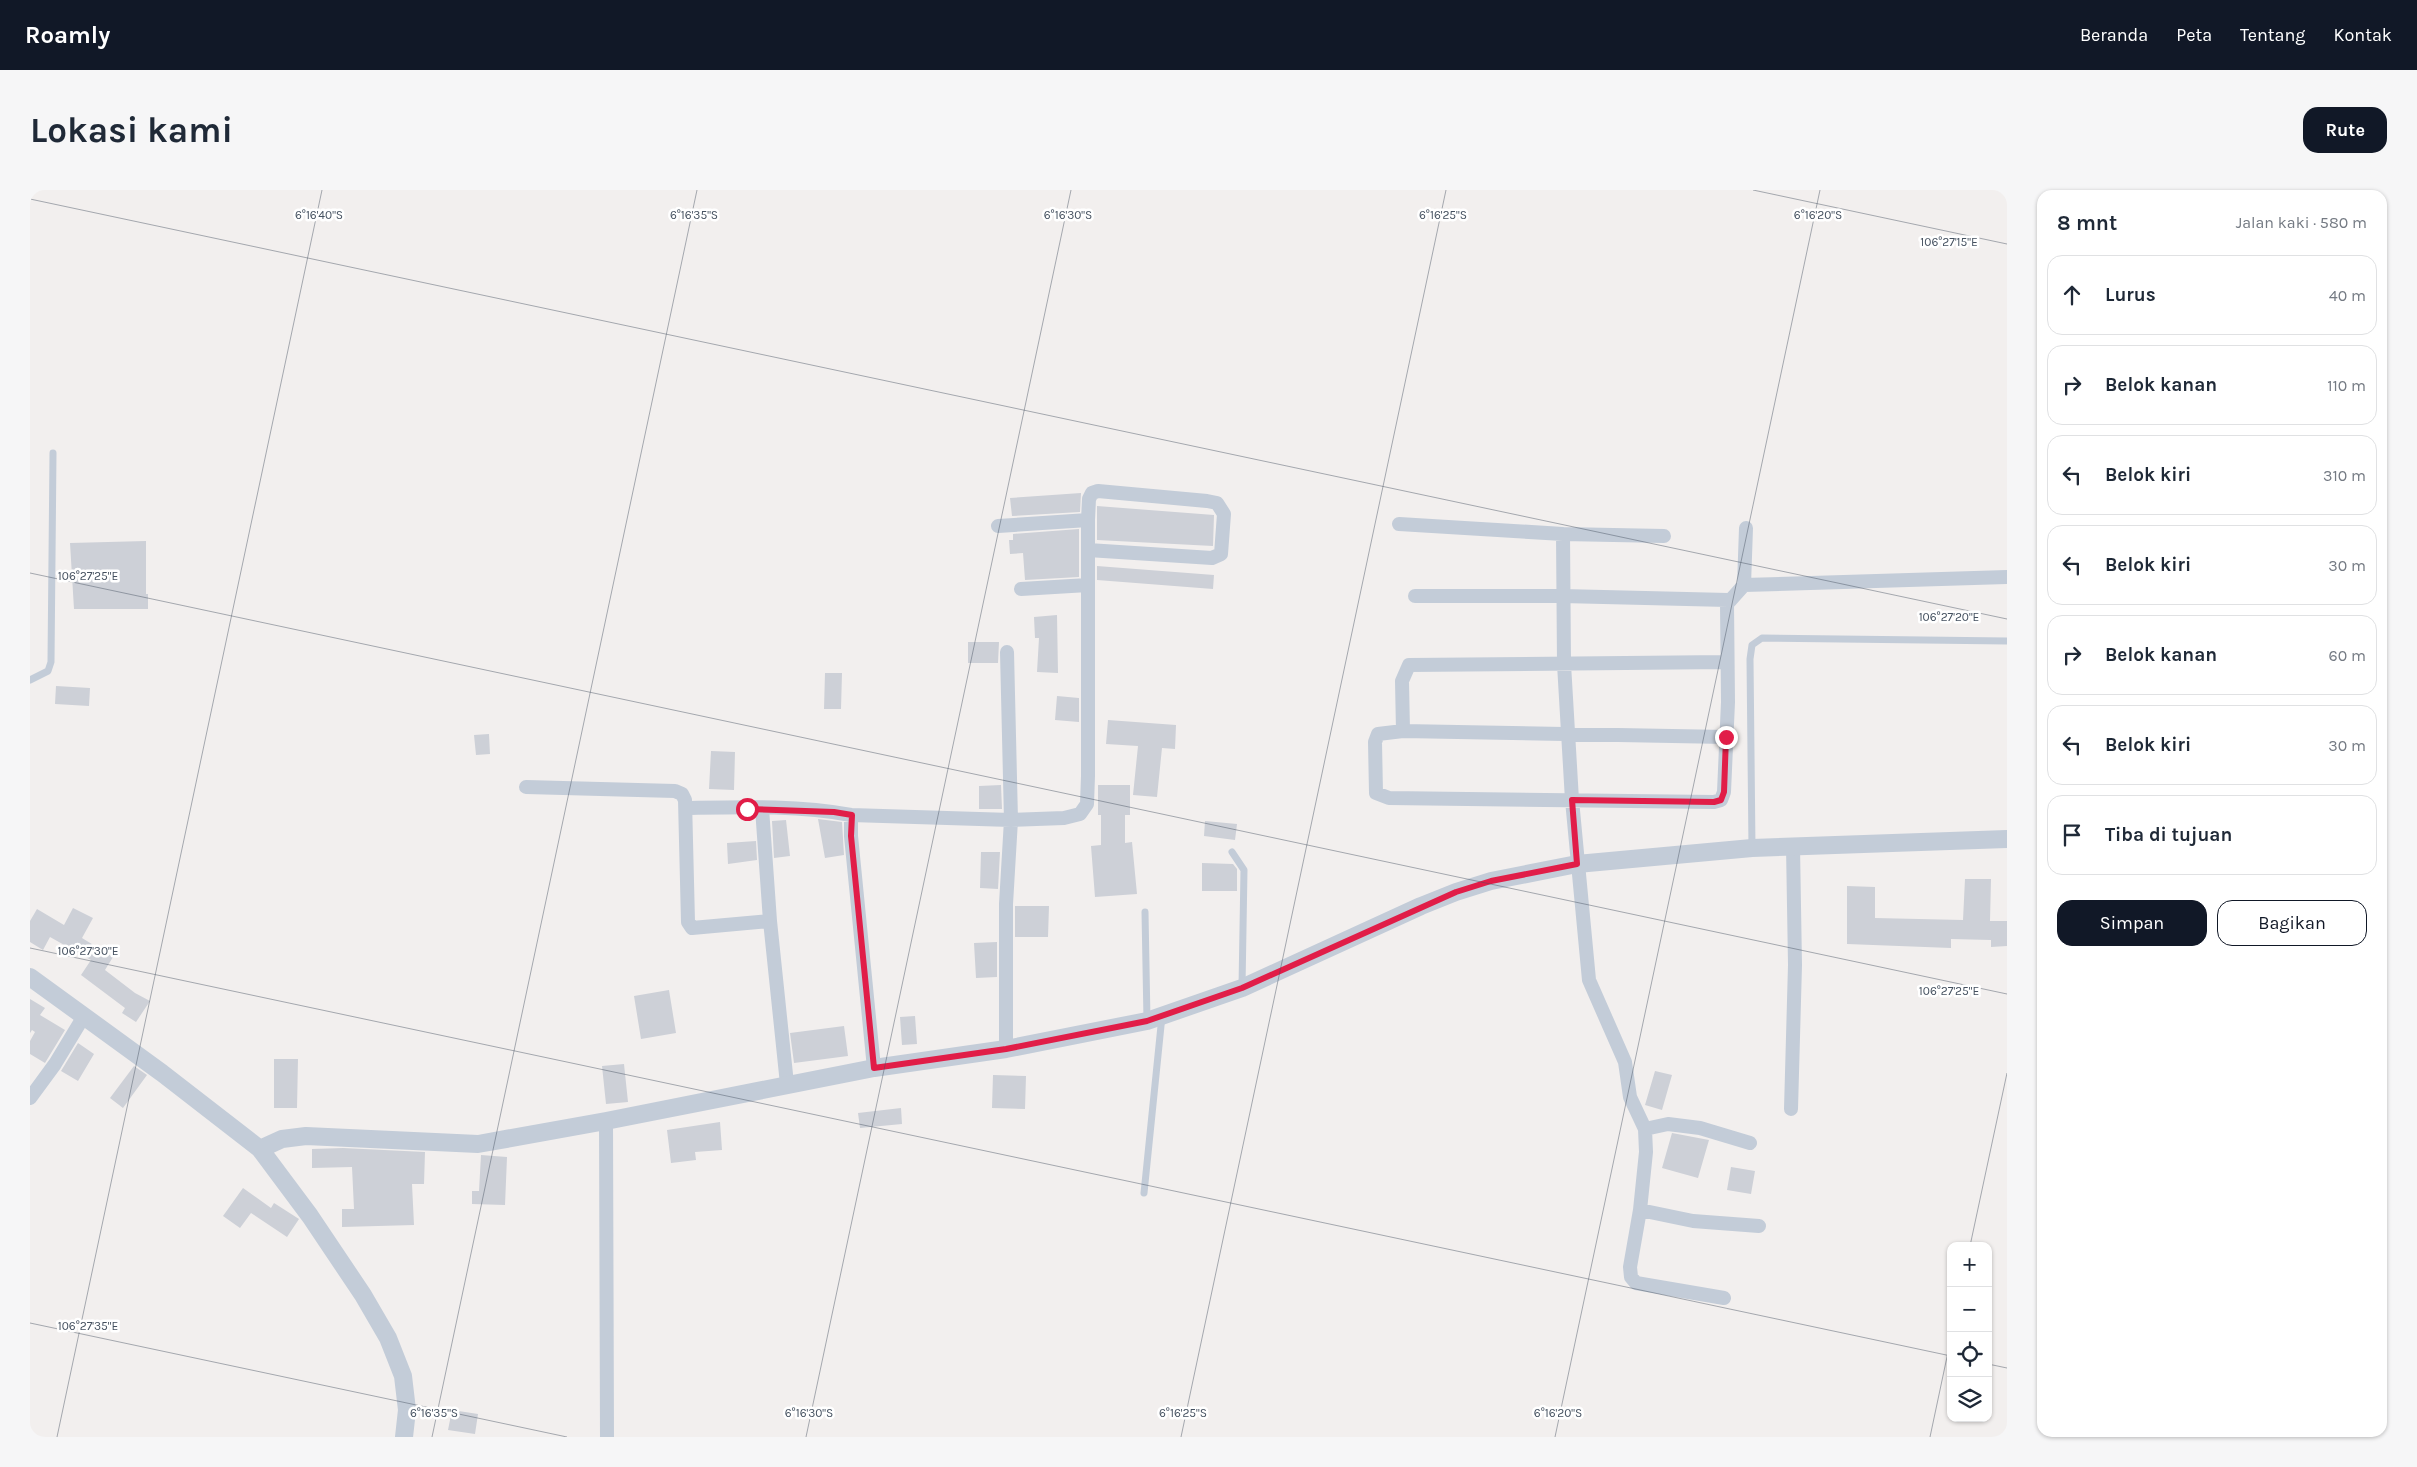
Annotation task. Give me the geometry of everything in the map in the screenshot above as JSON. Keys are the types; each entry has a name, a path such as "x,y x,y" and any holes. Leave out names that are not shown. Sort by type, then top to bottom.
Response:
{"street":[{"path":"686,808 762,808 834,812 852,815 1011,820 1064,818 1080,814 1087,804 1088,520 1089,499 1092,493 1098,490 1207,501 1217,503 1224,514 1220,554 1217,557 1088,550"},
{"path":"998,526 1088,520"},
{"path":"1399,524 1563,534 1664,536"},
{"path":"1744,585 1746,528"},
{"path":"1563,534 1564,664 1577,864 1589,980 1625,1062 1630,1097 1645,1129 1646,1152 1640,1210 1630,1267 1631,1277 1636,1283 1724,1298"},
{"path":"1415,596 1562,596 1728,600 1744,585 2007,577"},
{"path":"1021,588 1088,586"},
{"path":"1726,737 1569,733 1381,732 1378,734 1375,742 1375,787 1376,793 1389,798 1714,802 1721,800 1724,792 1726,737 1728,600"},
{"path":"1006,1049 1006,904 1011,820 1008,652"},
{"path":"1402,731 1402,681 1409,665 1726,662"},
{"path":"526,787 675,791 682,794 686,808 688,922 692,928 770,921"},
{"path":"762,808 770,921 787,1084"},
{"path":"852,815 852,846 874,1068"},
{"path":"260,1149 282,1139 306,1136 478,1144 606,1121 787,1084 874,1068 1006,1049 1154,1019 1242,988 1456,892 1491,881 1577,864 1752,848 2007,839"},
{"path":"1791,1109 1795,966 1793,846"},
{"path":"30,978 162,1072 260,1149 310,1216 363,1295 388,1338 403,1376 407,1410 404,1437"},
{"path":"30,1098 55,1064 84,1016"},
{"path":"606,1121 607,1437"},
{"path":"1645,1129 1668,1124 1700,1128 1750,1143"},
{"path":"1640,1210 1693,1221 1759,1226"}],"lane":[{"path":"30,680 48,671 50,662 53,453"},
{"path":"1752,848 1750,659 1752,645 1762,638 2007,641"},
{"path":"1232,852 1244,870 1242,988"},
{"path":"1144,1193 1154,1019 1145,912"}],"building":[{"path":"1081,493 1080,512 1012,516 1010,498"},
{"path":"1097,506 1214,515 1213,546 1097,540"},
{"path":"1079,529 1079,577 1025,580 1023,553 1010,554 1009,540 1013,540 1013,534"},
{"path":"146,541 146,594 148,594 148,609 74,609 70,543"},
{"path":"1097,566 1214,575 1213,589 1097,580"},
{"path":"1057,615 1058,673 1037,672 1039,638 1035,638 1034,617"},
{"path":"968,642 999,642 998,663 968,663"},
{"path":"825,673 842,673 841,709 824,709"},
{"path":"56,686 90,688 89,706 55,704"},
{"path":"1057,696 1079,698 1079,722 1055,720"},
{"path":"1108,720 1176,725 1175,749 1162,748 1157,797 1133,795 1138,746 1106,744"},
{"path":"489,734 490,754 476,755 474,735"},
{"path":"711,751 735,752 734,790 709,789"},
{"path":"1001,785 1002,809 979,809 979,786"},
{"path":"1098,785 1130,785 1130,815 1125,815 1125,843 1132,842 1137,894 1095,897 1091,846 1101,845"},
{"path":"818,819 842,822 844,855 825,858"},
{"path":"786,820 790,856 774,858 772,821"},
{"path":"1205,821 1237,824 1235,840 1204,836"},
{"path":"756,841 757,860 728,864 727,843"},
{"path":"981,852 1000,852 998,889 980,888"},
{"path":"1202,863 1233,864 1237,869 1237,891 1202,891"},
{"path":"1965,879 1991,879 1990,921 2007,921 2007,946 1991,947 1991,940 1951,939 1951,948 1847,944 1847,886 1875,887 1875,918 1963,920"},
{"path":"1015,906 1049,906 1048,937 1015,937"},
{"path":"73,908 93,918 82,938 113,957 105,970 135,993 150,1001 136,1022 122,1013 125,1008 81,975 91,960 50,937 43,950 30,942 30,921 37,909 64,925"},
{"path":"997,942 997,977 976,978 974,943"},
{"path":"669,990 676,1033 641,1039 634,996"},
{"path":"30,999 45,1008 40,1015 65,1030 45,1063 30,1054 30,1041 35,1032 32,1030 30,1033"},
{"path":"915,1016 917,1044 902,1045 900,1017"},
{"path":"844,1026 848,1056 794,1063 790,1033"},
{"path":"78,1043 94,1054 78,1081 61,1071"},
{"path":"274,1059 298,1059 297,1108 274,1108"},
{"path":"624,1064 628,1102 606,1104 602,1066"},
{"path":"134,1066 147,1075 123,1108 110,1098"},
{"path":"1655,1071 1672,1075 1662,1110 1645,1105"},
{"path":"993,1075 1026,1076 1025,1109 992,1108"},
{"path":"901,1108 902,1124 860,1128 858,1113"},
{"path":"720,1122 722,1150 695,1152 696,1160 671,1163 667,1130"},
{"path":"1672,1133 1709,1140 1698,1178 1662,1168"},
{"path":"343,1148 425,1152 424,1184 412,1184 414,1225 342,1227 342,1209 354,1209 352,1167 312,1168 312,1149"},
{"path":"481,1155 507,1157 505,1205 472,1204 472,1191 479,1191"},
{"path":"1731,1167 1755,1171 1751,1194 1727,1190"},
{"path":"243,1188 271,1208 274,1203 299,1219 287,1237 251,1213 240,1228 223,1216"},
{"path":"452,1410 478,1414 475,1434 448,1430"}],"route":[{"path":"747,809 762,808 834,812 852,815 851,836 874,1068 1006,1049 1147,1021 1242,988 1421,906 1456,892 1491,881 1577,864 1572,800 1714,802 1721,800 1724,792 1726,737"}]}
